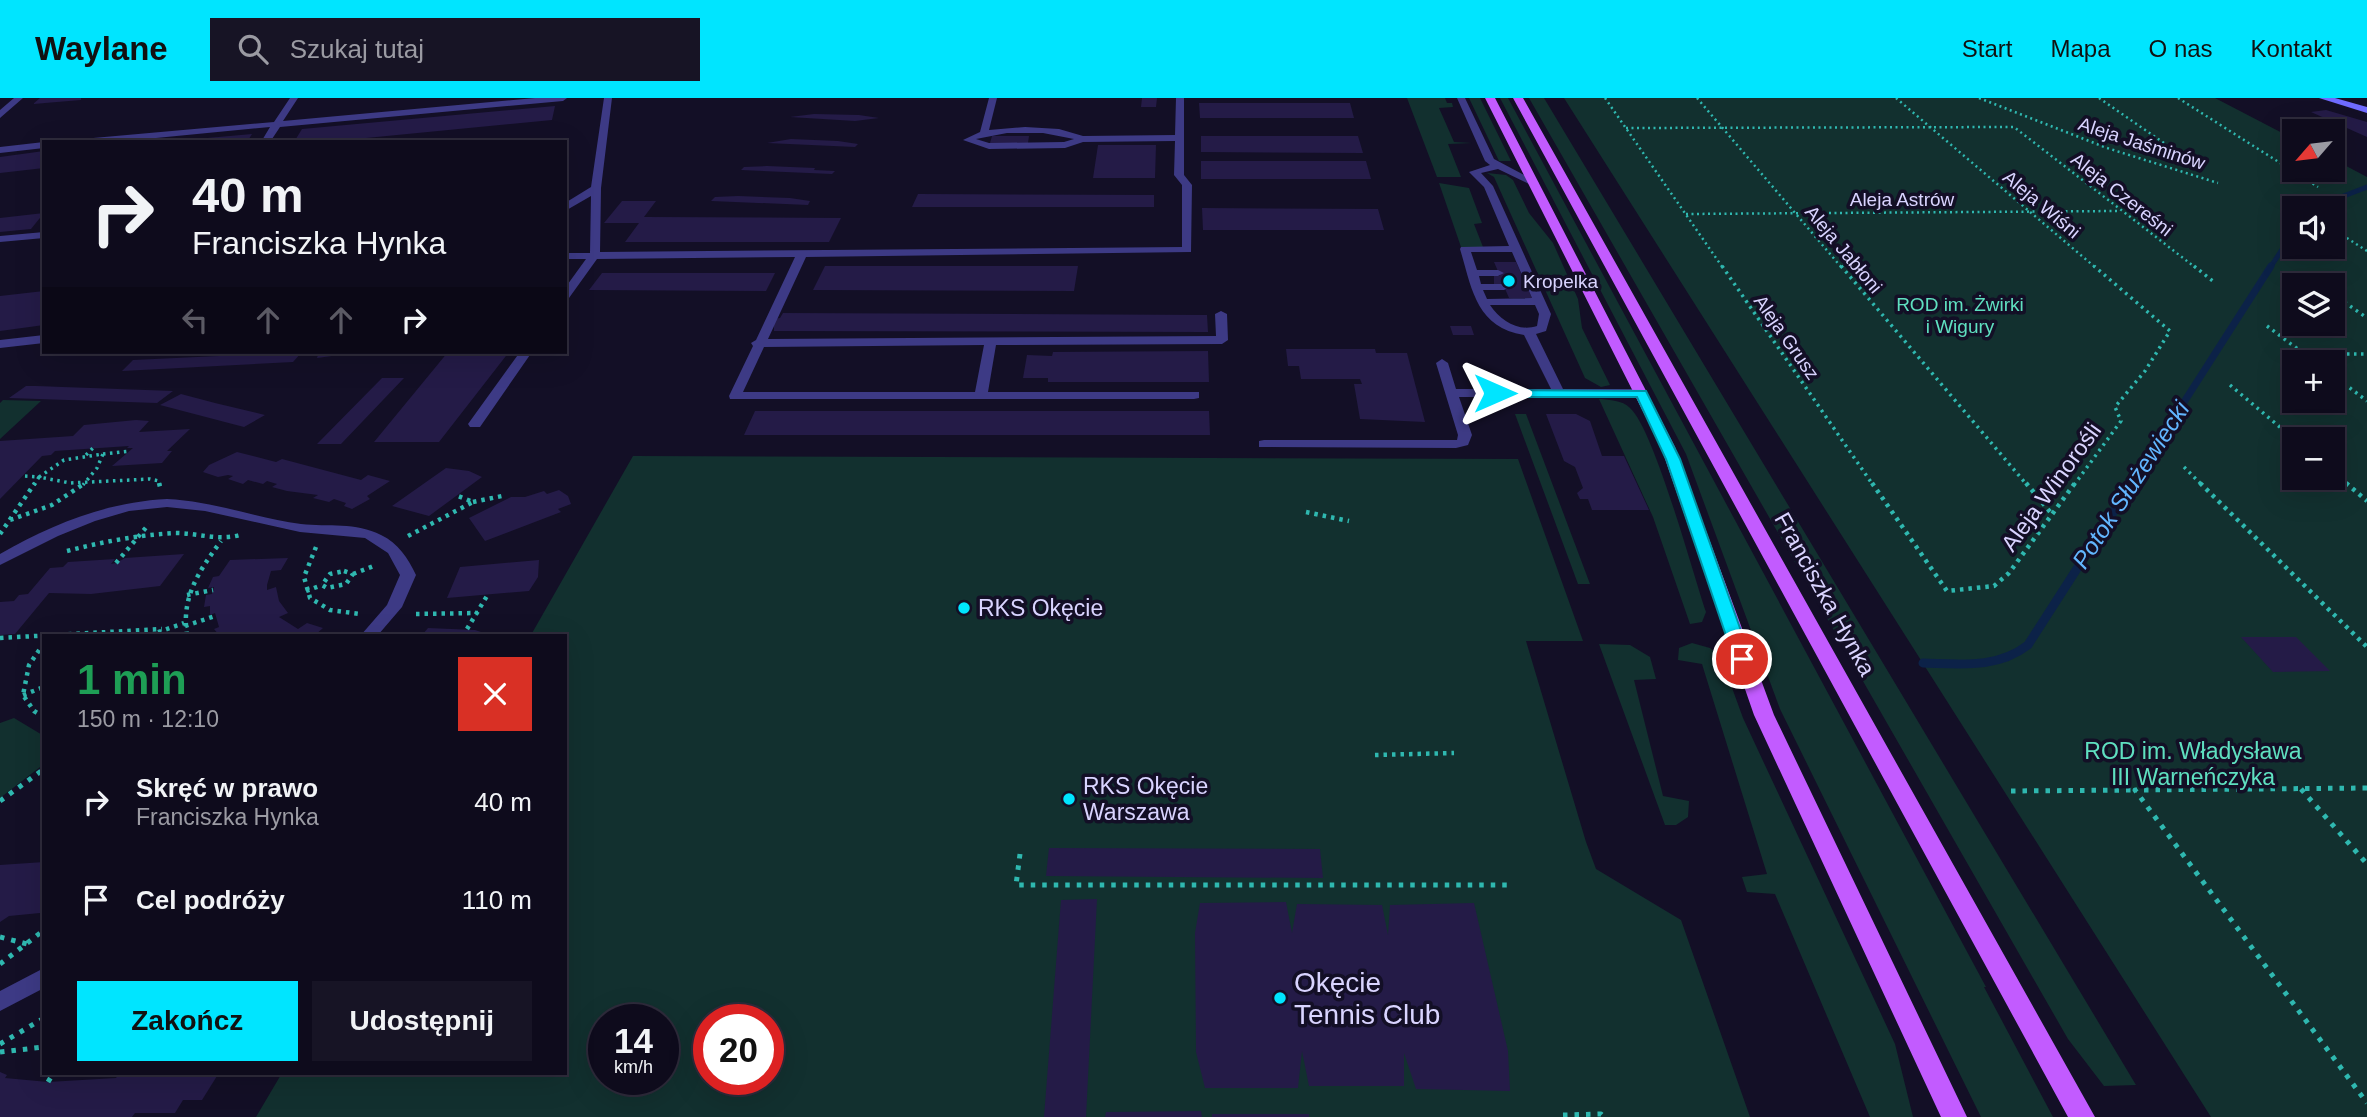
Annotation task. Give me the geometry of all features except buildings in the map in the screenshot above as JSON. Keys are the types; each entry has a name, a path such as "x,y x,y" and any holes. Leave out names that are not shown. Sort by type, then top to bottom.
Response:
{"main road":[{"path":"1490,98 1642,393 1673,459 1760,707 1954,1117"},
{"name":"Franciszka Hynka","path":"1518,98 2082,1117"}],"street":[{"path":"2324,98 2367,110"},
{"path":"2358,98 2367,101"}],"lane":[{"path":"0,115 19,98"},
{"path":"266,140 294,98"},
{"path":"103,140 563,98"},
{"path":"567,293 595,254 596,188 608,98"},
{"path":"984,132 993,98"},
{"path":"567,256 1187,250 1187,185 1179,175 1180,98"},
{"path":"1461,98 1489,159 1497,166 1534,183"},
{"path":"1082,139 1068,132 984,132 968,140 989,146 1065,145 1082,139 1179,138"},
{"path":"0,150 42,145"},
{"path":"1497,166 1474,172 1488,186 1521,264 1533,293 1545,314 1542,328 1529,332 1502,328 1491,318 1465,249 1521,264"},
{"path":"567,207 596,188"},
{"path":"0,239 42,235"},
{"path":"803,254 757,343 735,396 1194,395"},
{"path":"1471,266 1497,269"},
{"path":"1482,294 1506,290"},
{"path":"1482,294 1533,293"},
{"path":"757,343 1222,340 1221,314"},
{"path":"1529,332 1559,393"},
{"path":"0,344 42,339"},
{"path":"981,395 991,342"},
{"path":"475,424 525,354"},
{"path":"1264,444 1462,442 1465,435 1442,363"},
{"path":"1451,393 1642,393"},
{"path":"0,560 57,531 106,513 149,504 192,504 301,528 346,530 377,538 399,554 408,575 394,607 370,634"},
{"path":"0,1002 42,977"}],"path":[{"name":"Aleja Grusz","path":"1605,98 1947,591"},
{"name":"Aleja Jabłoni","path":"1698,98 2051,513"},
{"name":"Aleja Wiśni","path":"1896,98 2170,331"},
{"name":"Aleja Jaśminów","path":"1979,98 2106,148 2218,183"},
{"path":"2099,98 2164,143"},
{"path":"2178,98 2318,187"},
{"path":"1625,128 1931,127"},
{"name":"Aleja Czereśni","path":"1931,127 2014,127 2118,211 2214,282"},
{"name":"Aleja Astrów","path":"1685,214 2118,211"},
{"path":"2345,237 2367,251"},
{"path":"2345,302 2367,318"},
{"path":"2267,326 2300,350"},
{"name":"Aleja Winorośli","path":"1947,591 1994,586 2009,573 2121,421 2115,407 2145,371 2170,331"},
{"path":"2345,354 2367,354"},
{"path":"2345,384 2367,401"},
{"path":"2230,385 2282,429"},
{"path":"86,455 94,447"},
{"path":"24,478 39,477 64,460 130,451"},
{"path":"9,520 55,504 81,488 98,468 103,454"},
{"path":"2184,467 2367,647"},
{"path":"2345,482 2367,501"},
{"path":"458,496 473,502"},
{"path":"401,540 473,502 502,496 503,499"},
{"path":"116,563 151,521 176,504"},
{"path":"1306,512 1349,521"},
{"path":"57,554 139,536 188,533 221,541 247,533"},
{"path":"322,540 309,561 306,591 311,602 324,610 368,614 361,621"},
{"path":"187,634 184,625 187,595 192,583 221,541"},
{"path":"368,555 379,572"},
{"path":"322,585 330,574 339,571 353,574 376,565"},
{"path":"306,591 322,585 336,588 346,584 353,574"},
{"path":"187,595 213,590"},
{"path":"467,629 487,596"},
{"path":"413,614 478,613"},
{"path":"70,634 162,629 215,617"},
{"path":"152,634 162,629"},
{"path":"0,638 42,636"},
{"path":"42,646 29,665 23,695 34,711 42,716"},
{"path":"23,695 42,688"},
{"path":"1375,755 1454,753"},
{"path":"0,801 42,770"},
{"path":"2011,791 2367,788"},
{"path":"2301,789 2367,864"},
{"path":"2135,790 2367,1103"},
{"path":"1020,854 1016,885 1508,885"},
{"path":"0,964 42,932"},
{"path":"0,937 27,944"},
{"path":"0,1044 42,1019"},
{"path":"0,1052 42,1047"},
{"path":"48,1082 52,1075"},
{"path":"58,1082 63,1075"},
{"path":"1563,1115 1601,1114 1604,1117"}],"green space":[{"path":"1407,98 1445,98 1447,103 1452,103 1453,107 1439,108 1454,142 1472,143 1448,144 1461,177 1437,177"},
{"path":"1469,98 1480,98 1511,161 1499,161"},
{"path":"1500,98 1508,98 1986,987 2053,1117 1981,1117 1780,709 1686,454"},
{"path":"1529,98 1544,98 2136,1085 2104,1086 2068,1039"},
{"path":"1564,98 2215,98 2282,133 2282,182 2345,182 2345,165 2367,177 2367,1117 2211,1117"},
{"path":"1487,173 1506,175 1513,180 1529,213 1553,243 1578,299 1582,328 1610,385 1601,387 1585,378 1494,177"},
{"path":"1439,183 1469,188 1482,223 1474,224 1483,247 1461,247"},
{"path":"1599,399 1627,405 1640,421 1661,472 1706,612 1702,622 1690,624 1653,517"},
{"path":"3,400 41,401 0,439 0,403"},
{"path":"1515,414 1526,414 1590,584 1578,584"},
{"name":"RKS Okęcie Warszawa","path":"633,456 1518,459 1583,641 1526,641 1586,842 1596,869 1681,920 1750,1117 256,1117 281,1075 567,1075 567,634 532,634"},
{"path":"1692,643 1710,648 1726,662 1723,663 1743,718 1895,1044 1913,1117 1870,1117 1775,894 1747,892 1742,877 1767,874 1702,664 1678,660 1679,648"},
{"path":"1599,644 1630,645 1650,657 1656,679 1634,680 1663,796 1689,801 1688,817 1676,825 1665,825"},
{"path":"14,718 42,735 42,766 0,798 0,723"}],"waterway":[{"name":"Potok Służewiecki","path":"2343,196 2367,187"},
{"name":"Potok Służewiecki","path":"2270,268 2282,250"},
{"name":"Potok Służewiecki","path":"2131,485 2271,266"},
{"name":"Potok Służewiecki","path":"1923,663 1991,662 2016,653 2028,645 2132,483"}],"place":[{"name":"Kropelka","path":"1509,281"},
{"name":"RKS Okęcie","path":"964,608"},
{"name":"RKS Okęcie Warszawa","path":"1069,799"},
{"name":"Okęcie Tennis Club","path":"1280,998"}],"route":[{"path":"1495,393 1642,393 1673,459 1742,659"}],"park label":[{"name":"ROD im. Żwirki i Wigury","path":"1960,315"},
{"name":"ROD im. Władysława III Warneńczyka","path":"2193,764"}]}
